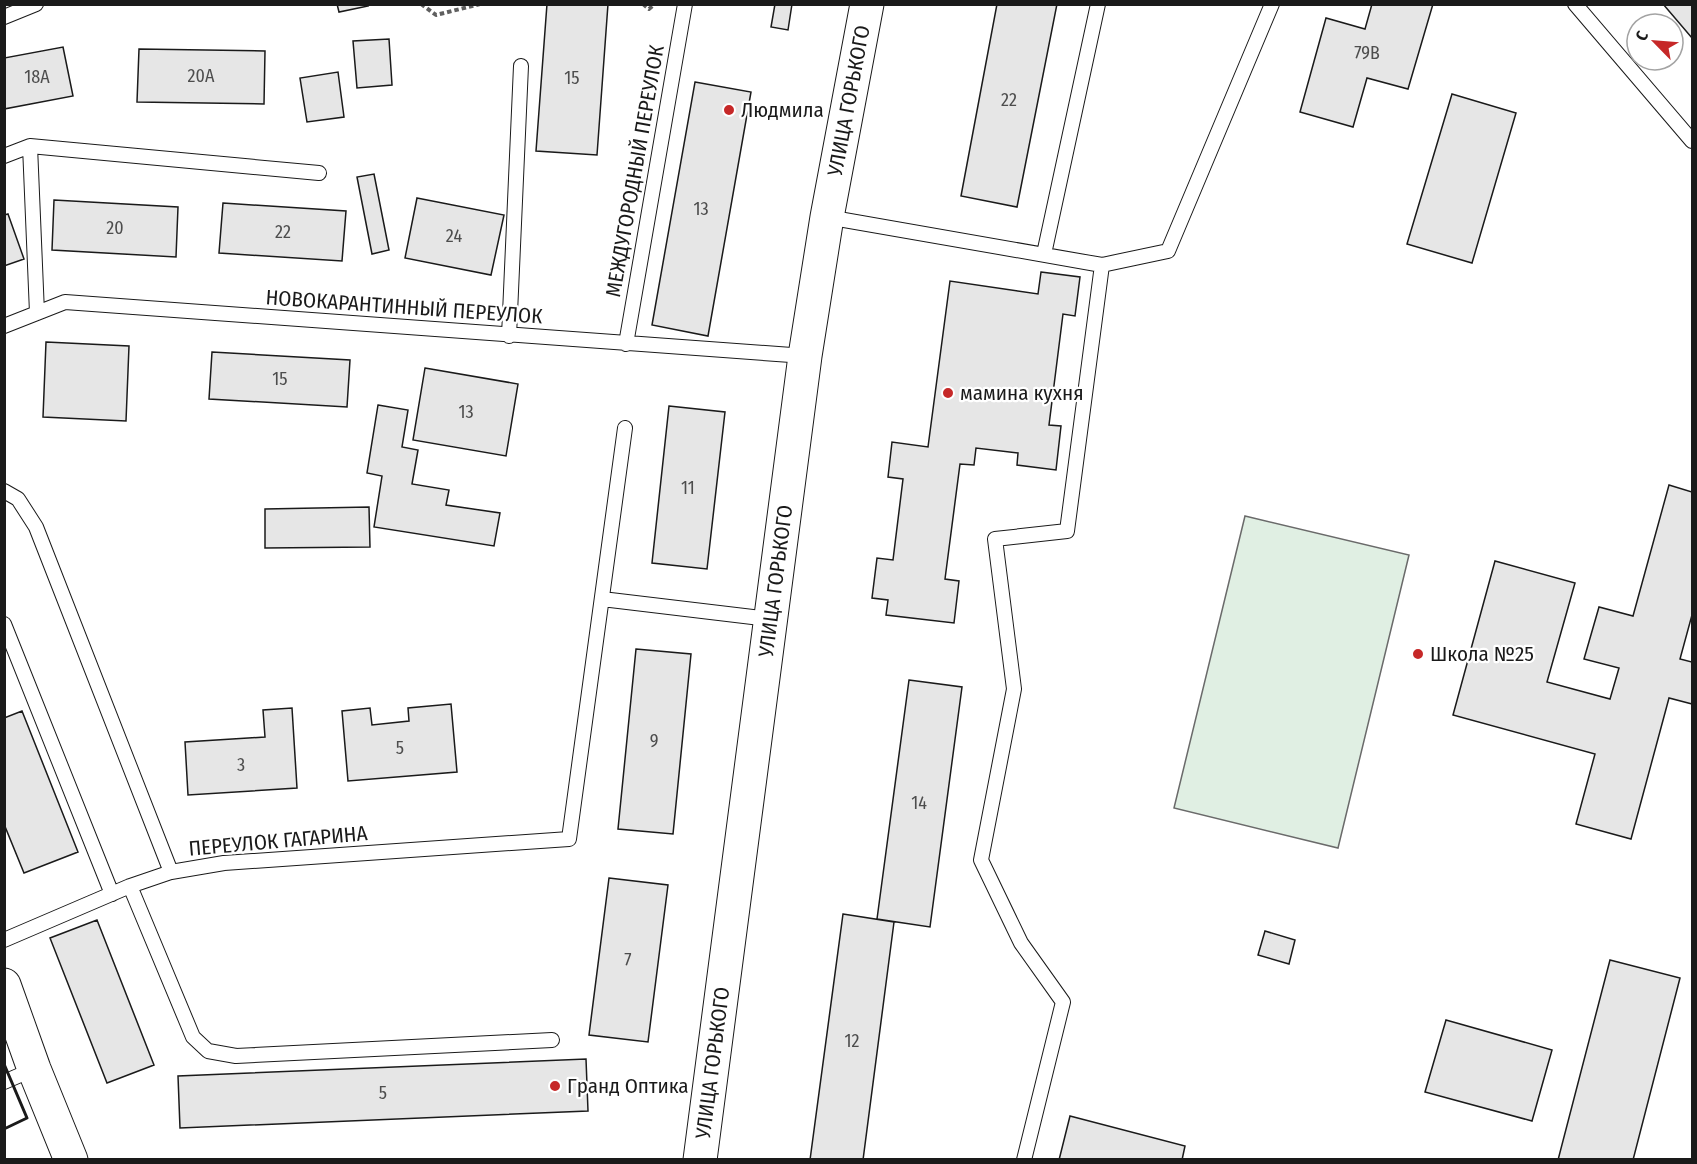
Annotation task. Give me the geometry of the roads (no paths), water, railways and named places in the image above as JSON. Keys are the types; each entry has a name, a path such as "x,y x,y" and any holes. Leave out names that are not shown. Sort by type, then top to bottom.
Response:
{"main road":[{"name":"УЛИЦА ГОРЬКОГО","path":"700,1160 805,356 827,217 867,4"},
{"path":"4,985 34,1069 71,1160"}],"lane":[{"path":"4,17 36,4"},
{"name":"МЕЖДУГОРОДНЫЙ ПЕРЕУЛОК","path":"626,344 685,4"},
{"path":"1044,254 1098,4"},
{"path":"827,217 1102,265 1168,251 1272,4"},
{"path":"1575,4 1692,141"},
{"path":"509,336 521,66"},
{"path":"4,156 30,146 319,173"},
{"path":"30,146 37,313"},
{"path":"1024,1160 1063,1002 1021,943 981,860 1014,689 995,539 1068,531 1102,265"},
{"name":"НОВОКАРАНТИННЫЙ ПЕРЕУЛОК","path":"4,326 65,302 805,356"},
{"path":"625,428 602,599 769,619"},
{"path":"4,491 18,499 36,527 171,872"},
{"name":"ПЕРЕУЛОК ГАГАРИНА","path":"4,940 130,886 171,872 224,863 569,839 602,599"},
{"path":"4,624 112,894"},
{"path":"130,886 193,1036 208,1051 236,1056 552,1040"},
{"path":"4,1082 34,1069"}],"place":[{"name":"Людмила","path":"729,110"},
{"name":"мамина кухня","path":"948,393"},
{"name":"Школа №25","path":"1418,654"},
{"name":"Гранд Оптика","path":"555,1086"}]}
